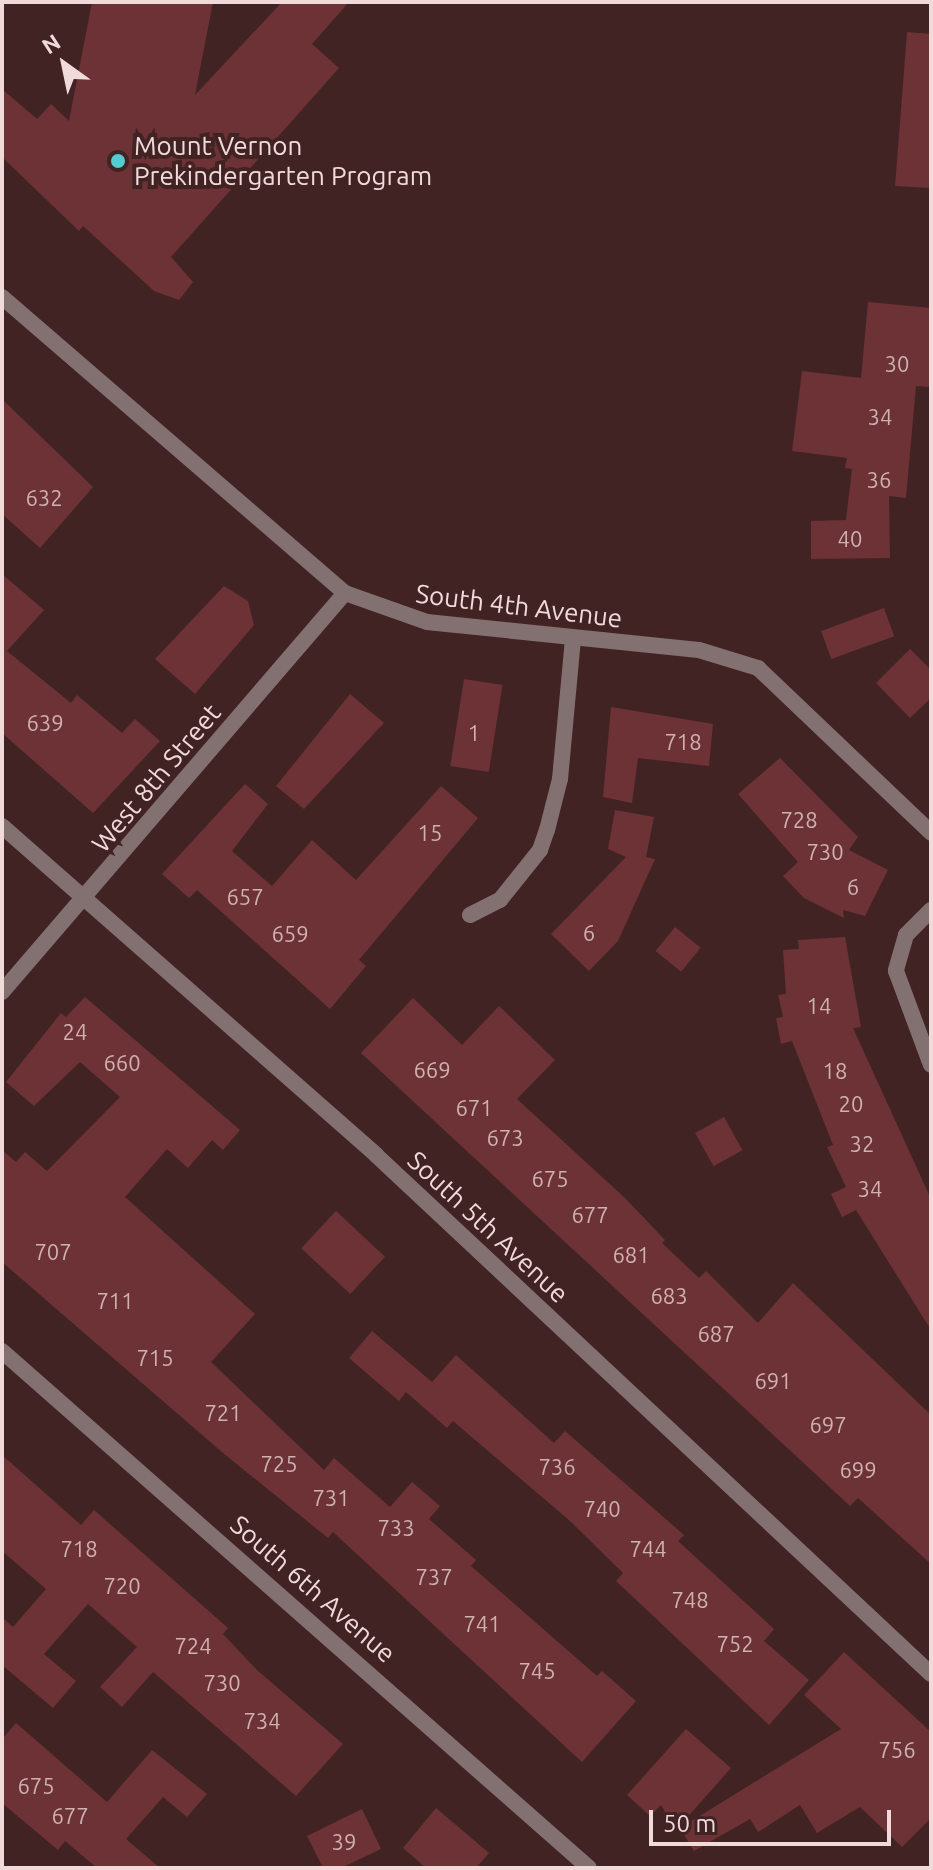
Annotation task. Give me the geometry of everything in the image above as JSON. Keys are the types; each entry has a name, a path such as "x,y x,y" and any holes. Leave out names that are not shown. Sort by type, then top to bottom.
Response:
{"street":[{"name":"South 4th Avenue","path":"2,297 345,593 427,622 573,640 699,650 758,668 931,833"},
{"name":"West 8th Street","path":"2,992 345,593"},
{"path":"470,915 500,900 544,840 560,779 573,640"},
{"name":"South 5th Avenue","path":"2,826 376,1155 931,1674"},
{"path":"931,910 906,935 896,971 931,1065"},
{"name":"South 6th Avenue","path":"2,1351 589,1868"}],"building":[{"path":"92,2 213,2 195,95 282,2 349,2 312,44 339,68 171,257 193,282 179,300 154,291 83,226 79,231 2,157 2,89 37,119 51,104 69,121"},
{"path":"907,32 931,34 931,188 895,186"},
{"path":"868,302 931,308 929,387 916,386 906,498 889,496 890,558 811,559 811,521 846,520 852,469 845,468 847,458 792,451 802,371 861,378"},
{"path":"2,399 93,487 40,548 2,514"},
{"path":"2,574 44,610 7,651 71,703 77,695 122,733 135,719 160,741 93,813 2,733"},
{"path":"224,586 248,601 254,625 195,694 155,659"},
{"path":"884,608 894,636 831,659 821,631"},
{"path":"910,649 931,670 931,698 910,718 876,683"},
{"path":"464,679 503,685 489,772 450,766"},
{"path":"350,694 384,723 304,809 276,786"},
{"path":"611,707 713,724 709,766 638,758 632,803 603,797"},
{"path":"780,758 858,837 849,850 888,870 865,916 843,910 844,918 804,898 783,876 798,862 738,794"},
{"path":"245,784 268,804 232,851 272,886 312,840 356,880 441,786 478,818 359,960 366,966 330,1009 197,890 189,898 162,874"},
{"path":"615,810 654,817 646,857 655,859 618,941 589,971 551,934 626,857 608,849"},
{"path":"675,927 701,948 681,972 655,951"},
{"path":"845,937 861,1027 853,1028 931,1199 931,1330 856,1210 842,1217 831,1194 846,1187 827,1147 833,1145 792,1041 781,1044 776,1018 783,1017 778,995 786,994 783,950 799,949 798,940"},
{"path":"85,997 240,1130 223,1150 212,1140 188,1168 167,1149 125,1197 255,1314 211,1362 324,1470 334,1458 390,1507 412,1482 440,1506 429,1519 476,1560 471,1566 597,1676 602,1671 636,1701 582,1762 333,1532 328,1538 223,1453 2,1262 2,1150 16,1162 25,1152 47,1171 120,1097 80,1062 34,1106 6,1082 61,1013 66,1017"},
{"path":"413,998 462,1045 499,1006 555,1060 517,1099 625,1198 665,1240 662,1243 699,1278 706,1271 758,1323 793,1283 931,1415 931,1564 858,1498 850,1506 361,1053"},
{"path":"724,1117 742,1150 714,1166 695,1133"},
{"path":"336,1211 385,1257 350,1294 301,1248"},
{"path":"372,1331 432,1382 456,1355 554,1443 565,1431 684,1535 678,1541 774,1629 764,1641 809,1680 769,1725 616,1581 623,1573 570,1521 453,1421 447,1428 406,1392 399,1401 349,1358"},
{"path":"2,1455 81,1525 94,1510 228,1628 223,1634 257,1670 343,1744 296,1796 153,1672 122,1707 100,1687 137,1647 88,1604 44,1654 76,1681 53,1708 2,1665 2,1617 13,1627 46,1589 2,1551"},
{"path":"844,1652 931,1732 931,1818 902,1847 860,1807 817,1833 800,1805 758,1832 750,1819 694,1851 680,1828 841,1729 804,1695"},
{"path":"16,1723 107,1802 152,1750 207,1794 187,1817 163,1797 126,1839 160,1868 97,1868 65,1841 58,1850 2,1803 2,1739"},
{"path":"686,1729 731,1768 676,1830 661,1805 650,1816 627,1795"},
{"path":"436,1808 489,1853 476,1868 426,1868 403,1848"},
{"path":"362,1809 381,1849 341,1868 323,1868 307,1836"}],"place":[{"name":"Mount Vernon Prekindergarten Program","path":"118,161"}]}
